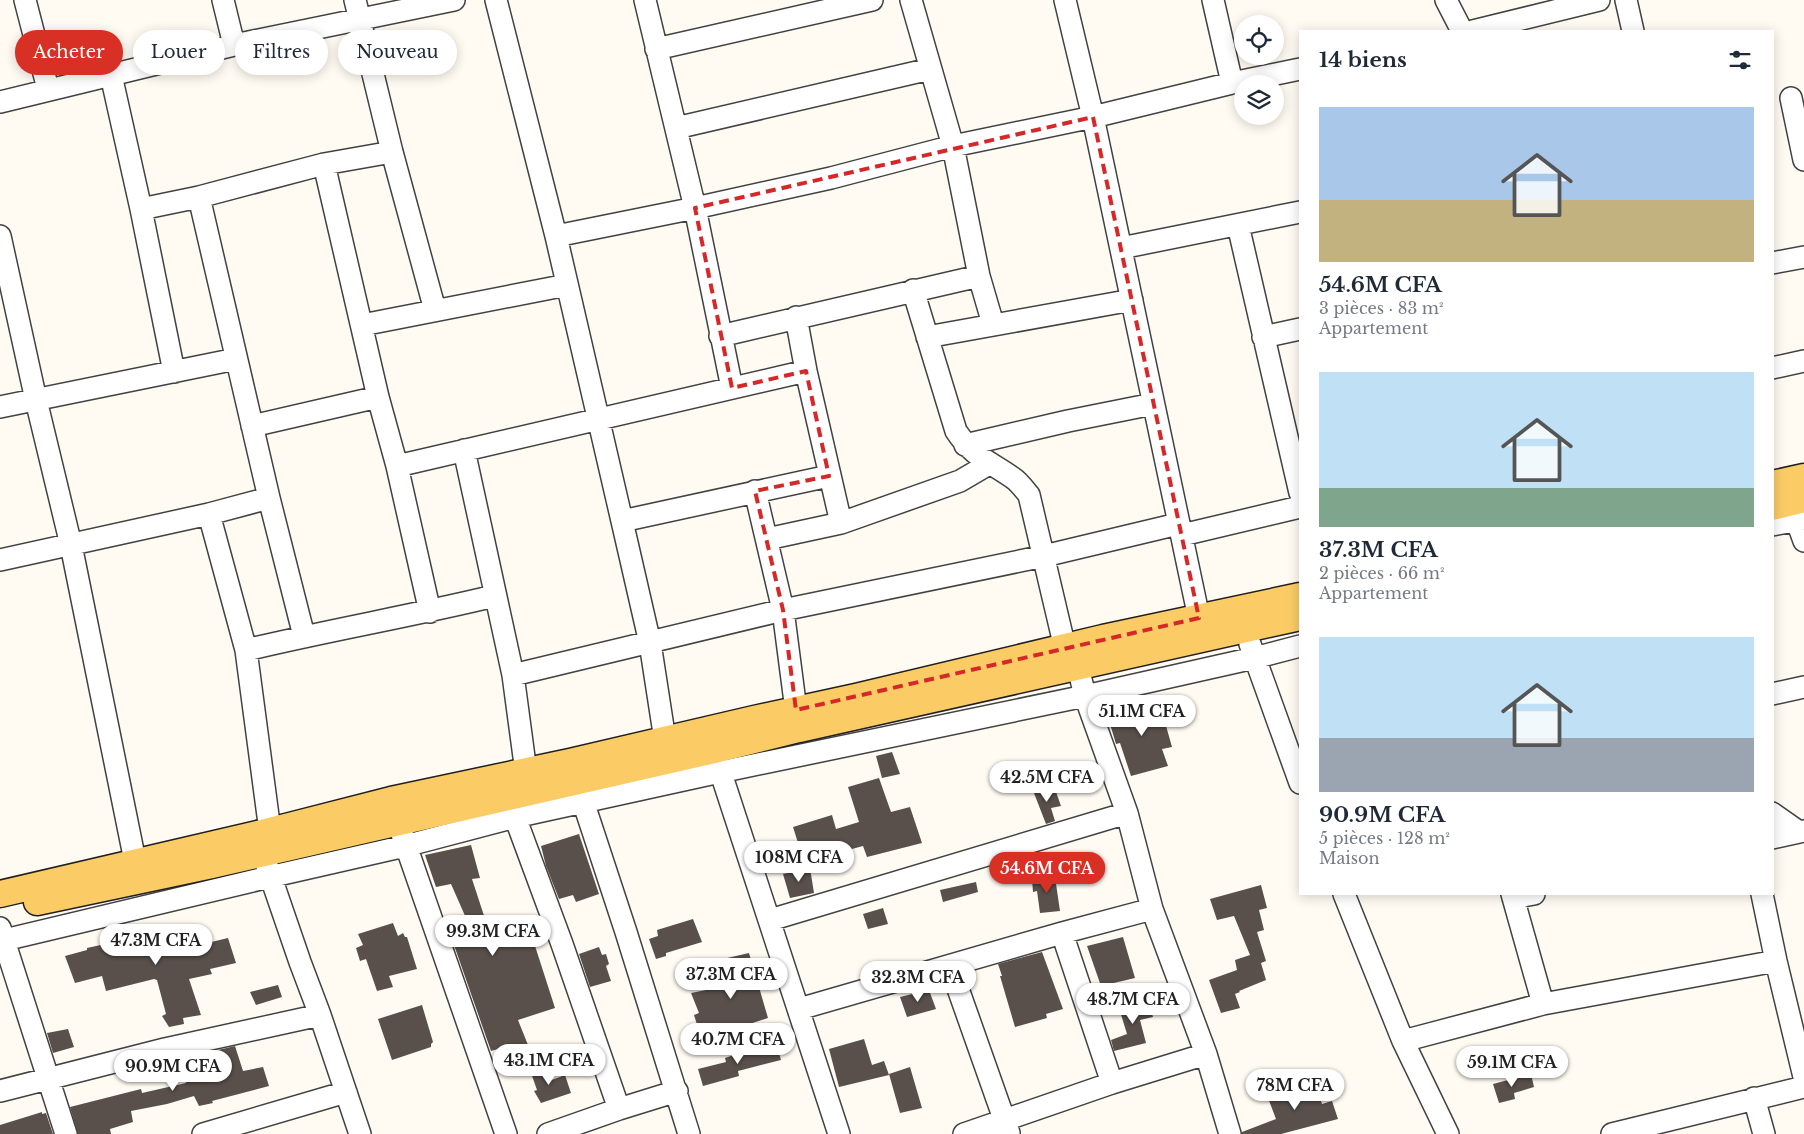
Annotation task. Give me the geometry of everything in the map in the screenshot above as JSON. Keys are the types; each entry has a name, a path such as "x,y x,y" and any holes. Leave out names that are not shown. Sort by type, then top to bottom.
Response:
{"main road":[{"path":"1790,505 1804,477"},
{"path":"0,894 135,861 268,854 391,800 526,772 796,710 1072,658 1242,620 1299,596"},
{"path":"0,911 268,854 398,822 580,792 717,761 799,729 1072,658 1103,638 1199,618 1242,620 1299,617"}],"street":[{"path":"25,0 48,89"},
{"path":"223,0 234,45"},
{"path":"123,72 234,45 357,10 454,0"},
{"path":"496,0 556,236 650,643 665,740"},
{"path":"645,0 695,208 732,388"},
{"path":"656,49 872,0"},
{"path":"911,0 953,146 979,276 993,324"},
{"path":"1065,0 1093,117 1199,618"},
{"path":"1213,0 1232,83"},
{"path":"1446,0 1461,30"},
{"path":"1477,30 1599,0"},
{"path":"1626,0 1633,30"},
{"path":"357,10 392,152 435,310"},
{"path":"676,128 930,69"},
{"path":"556,236 831,178 953,146 1093,117 1232,83 1299,69"},
{"path":"0,102 111,75 141,209 174,372"},
{"path":"1789,99 1804,160"},
{"path":"141,209 199,197 324,164 392,152"},
{"path":"324,164 378,397 397,466 430,612"},
{"path":"199,197 269,498 304,636"},
{"path":"1121,248 1299,212"},
{"path":"1238,225 1299,490"},
{"path":"0,236 36,400 71,545 135,861"},
{"path":"1774,264 1804,257"},
{"path":"720,336 979,276"},
{"path":"362,325 567,285"},
{"path":"913,290 956,431 965,445 990,464 1015,479 1029,495 1072,658 1127,813 1152,909 1206,1054 1230,1134"},
{"path":"927,337 1132,300"},
{"path":"796,317 806,371 841,523"},
{"path":"1263,337 1299,329"},
{"path":"0,407 236,359"},
{"path":"1774,368 1804,361"},
{"path":"397,466 806,371"},
{"path":"252,426 378,397"},
{"path":"965,445 1068,421 1153,404"},
{"path":"464,450 494,596 513,675 526,772"},
{"path":"767,539 841,523 960,481 990,464"},
{"path":"622,521 829,476"},
{"path":"755,491 783,610 796,710"},
{"path":"0,560 209,514 269,498"},
{"path":"1774,524 1790,505 1804,541"},
{"path":"513,675 783,610 1044,556 1299,507"},
{"path":"209,514 246,650 268,854 360,1134"},
{"path":"246,650 304,636 430,612 494,596"},
{"path":"1242,620 1299,780"},
{"path":"839,1134 717,761 1085,696 1299,646"},
{"path":"1774,694 1804,687"},
{"path":"66,1134 1,936 268,854 406,846 515,818 580,792 689,1134"},
{"path":"770,920 1127,813"},
{"path":"1774,814 1801,832"},
{"path":"515,818 562,944 618,1109"},
{"path":"398,822 506,1134"},
{"path":"1774,838 1801,832"},
{"path":"1344,895 1403,1041 1448,1134"},
{"path":"1520,895 1543,1004"},
{"path":"1762,895 1804,1077"},
{"path":"799,1009 1152,909"},
{"path":"1062,933 1112,1083"},
{"path":"1403,1041 1543,1004 1776,961"},
{"path":"950,966 1007,1127"},
{"path":"0,1091 165,1049 320,1015"},
{"path":"964,1134 1007,1127 1112,1083 1206,1054"},
{"path":"1612,1134 1804,1087"},
{"path":"548,1134 676,1091"},
{"path":"202,1134 240,1129 346,1092"},
{"path":"1754,1098 1764,1134"}],"highlighted area":[{"path":"1093,117 1199,618 796,710 783,610 755,491 829,476 806,371 732,388 695,208"}],"building":[{"path":"1159,701 1172,747 1162,749 1168,766 1131,776 1120,743 1116,744 1107,714"},
{"path":"892,752 900,774 882,778 876,756"},
{"path":"879,778 891,812 910,807 922,843 867,857 863,846 804,862 793,827 832,815 836,829 859,822 848,787"},
{"path":"1045,787 1047,793 1055,789 1061,806 1051,808 1055,821 1046,824 1032,788"},
{"path":"579,834 599,894 576,902 573,895 559,899 546,866 541,846"},
{"path":"471,845 480,878 472,879 490,934 527,921 555,1008 518,1020 530,1050 515,1054 512,1045 491,1051 447,925 466,918 451,884 436,887 425,855"},
{"path":"810,868 814,893 790,898 783,874"},
{"path":"1045,875 1046,879 1055,877 1060,911 1040,913 1037,891 1033,892 1032,879"},
{"path":"976,882 978,892 943,902 940,890"},
{"path":"1261,885 1267,908 1259,910 1264,930 1257,932 1266,961 1261,963 1266,980 1235,994 1240,1008 1221,1013 1209,980 1237,970 1235,960 1250,955 1234,916 1217,920 1210,899"},
{"path":"883,908 888,924 868,929 863,914"},
{"path":"693,919 702,942 666,953 666,956 656,959 649,939 658,936 657,930"},
{"path":"393,923 398,936 403,933 407,937 417,969 389,976 393,987 377,991 366,959 360,961 356,948 363,945 358,934"},
{"path":"196,924 203,944 228,938 236,963 210,969 212,974 189,979 201,1015 183,1018 184,1024 169,1027 162,1016 166,1014 157,980 154,979 106,991 102,976 75,983 65,956 87,950 87,948"},
{"path":"1123,937 1135,978 1101,986 1087,946"},
{"path":"599,947 602,955 606,954 609,964 606,966 611,981 590,987 579,954"},
{"path":"1042,952 1063,1009 1046,1014 1047,1018 1015,1027 998,964"},
{"path":"749,953 768,1018 719,1034 717,1029 700,1034 694,1015 699,1013 691,993 711,989 733,981 723,959"},
{"path":"278,985 282,997 256,1005 250,992"},
{"path":"929,990 936,1009 907,1017 900,997"},
{"path":"1148,1000 1153,1017 1140,1020 1146,1043 1114,1051 1111,1040 1127,1034 1119,1008"},
{"path":"422,1005 433,1042 431,1047 392,1060 378,1019"},
{"path":"68,1029 74,1047 53,1053 47,1033"},
{"path":"864,1039 872,1065 884,1061 889,1075 839,1087 829,1049"},
{"path":"763,1045 765,1049 778,1049 781,1060 738,1071 739,1076 703,1086 698,1069 726,1062 725,1058"},
{"path":"235,1046 243,1071 263,1067 269,1086 199,1106 194,1096 167,1104 131,1111 133,1122 110,1129 111,1134 78,1134 70,1107 141,1089 142,1093 186,1083 180,1067 199,1061 197,1055"},
{"path":"543,1067 549,1081 565,1075 571,1093 541,1103 534,1091 537,1090 530,1070"},
{"path":"910,1067 922,1108 900,1113 889,1074"},
{"path":"1531,1074 1534,1087 1514,1093 1515,1099 1499,1103 1493,1084"},
{"path":"1308,1084 1311,1097 1319,1095 1322,1104 1332,1101 1338,1119 1281,1134 1242,1134 1242,1132 1276,1119 1268,1098 1274,1095 1272,1088"},
{"path":"42,1112 42,1114 46,1113 53,1134 0,1134 0,1125"}]}
